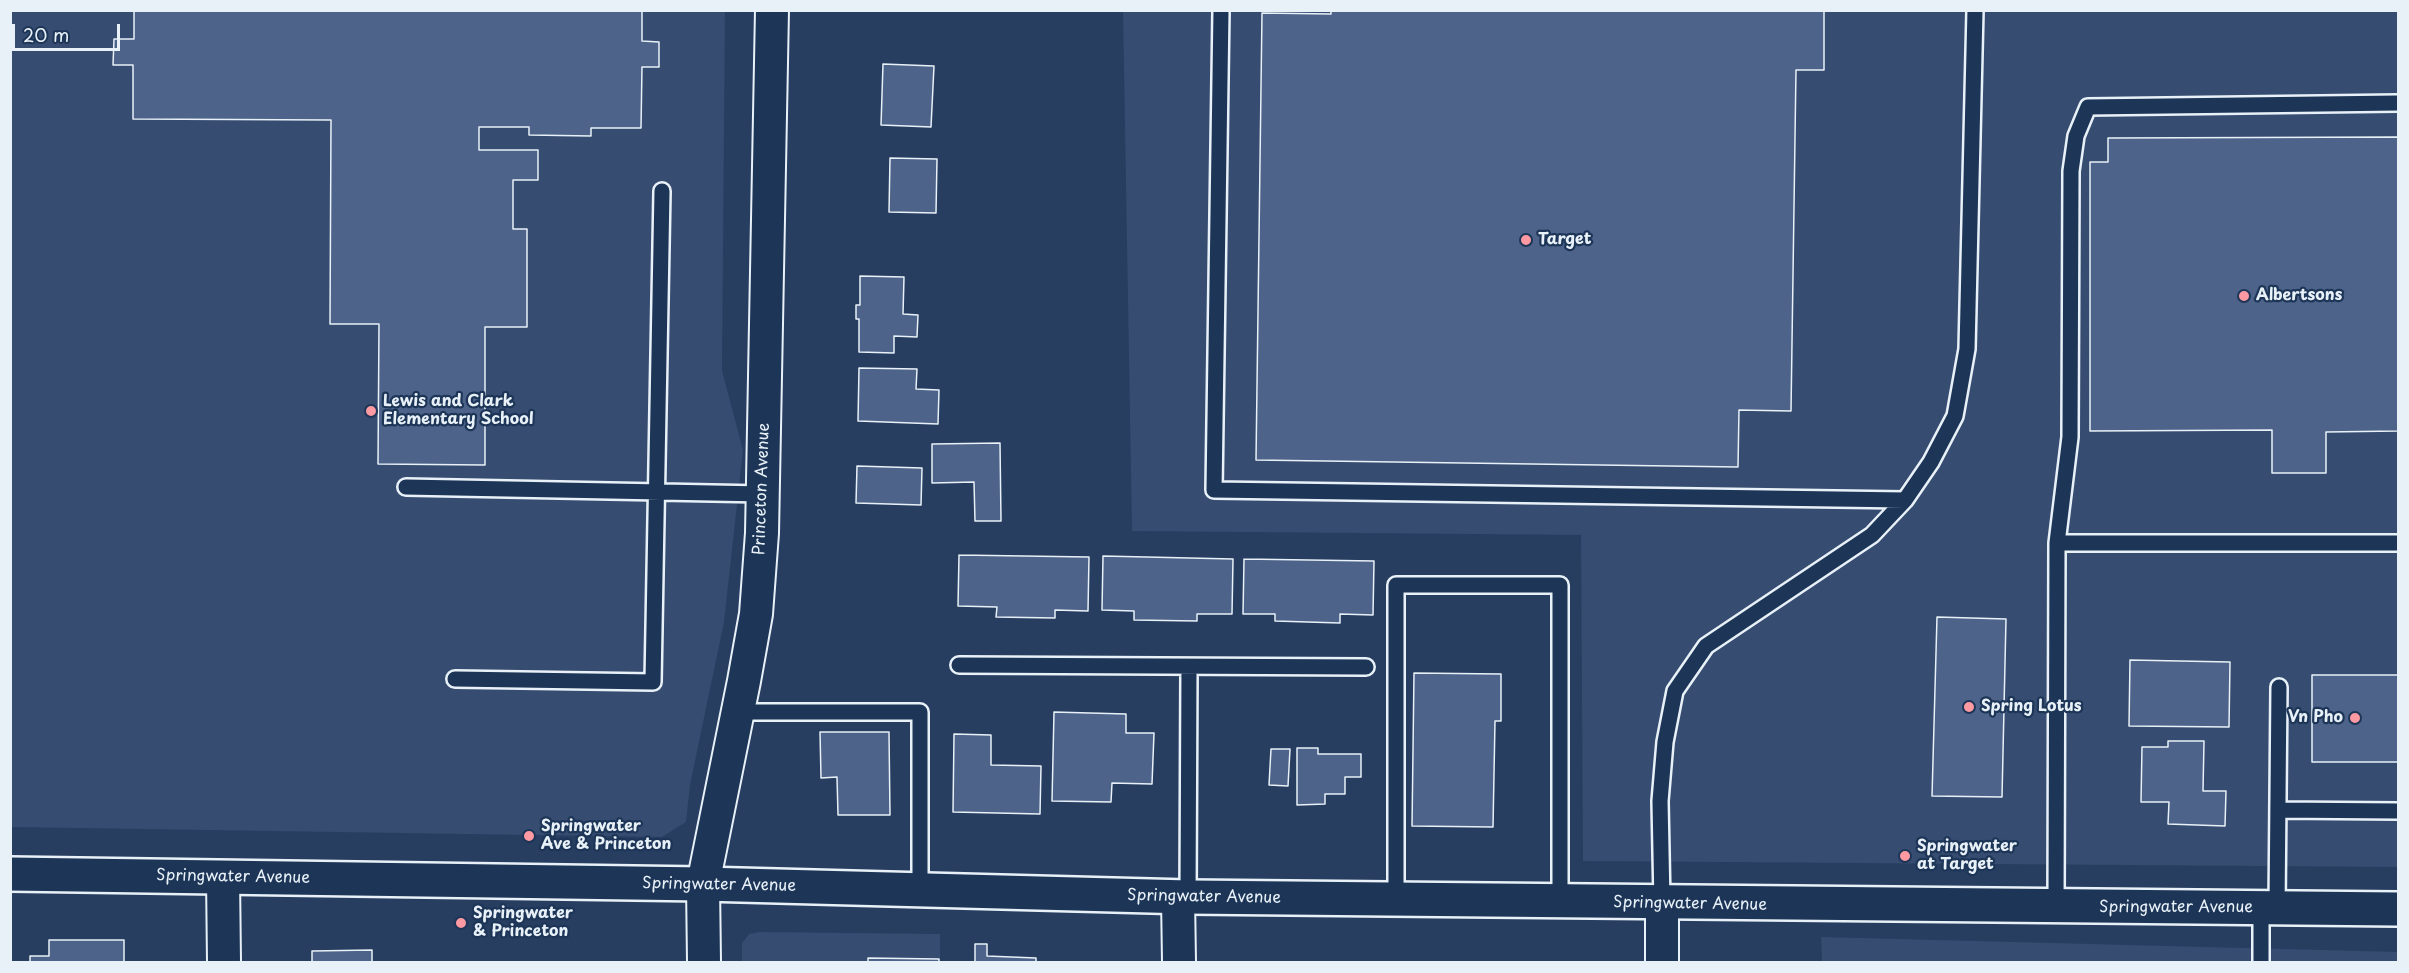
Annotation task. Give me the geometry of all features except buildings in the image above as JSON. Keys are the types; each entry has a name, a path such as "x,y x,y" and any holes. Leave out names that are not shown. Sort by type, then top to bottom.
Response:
{"street":[{"name":"Princeton Avenue","path":"704,963 703,884 756,614 763,494 772,10"},
{"name":"Springwater Avenue","path":"10,874 703,884 1183,897 2398,909"},
{"path":"223,877 224,963"},
{"path":"1179,963 1183,897"},
{"path":"1662,903 1662,963"}],"lane":[{"path":"1221,10 1214,490 1905,500"},
{"path":"1662,903 1660,801 1665,742 1675,691 1706,646 1872,535 1905,500 1931,462 1955,416 1967,349 1975,10"},
{"path":"2056,906 2056,543 2070,437 2071,171 2076,136 2088,107 2398,103"},
{"path":"455,679 653,682 662,191"},
{"path":"406,487 763,494"},
{"path":"2056,543 2398,543"},
{"path":"1396,900 1396,585 1560,585 1560,902"},
{"path":"960,665 1366,667"},
{"path":"1183,897 1189,667"},
{"path":"2261,963 2269,908 2278,810 2279,687"},
{"path":"738,712 920,712 920,890"},
{"path":"2278,810 2398,812"}],"shaded area":[{"name":"Lewis and Clark Elementary School","path":"11,11 725,11 722,371 743,450 724,622 690,785 686,822 662,837 11,827"},
{"path":"1123,11 2398,11 2398,867 1583,861 1581,535 1132,531"},
{"path":"759,932 940,934 940,962 742,962 742,943 749,934"},
{"path":"1821,937 2398,952 2398,962 1822,962"}],"place":[{"name":"Target","path":"1526,240"},
{"name":"Albertsons","path":"2244,296"},
{"name":"Lewis and Clark Elementary School","path":"371,411"},
{"name":"Spring Lotus","path":"1969,707"},
{"name":"Vn Pho","path":"2355,718"},
{"name":"Springwater Ave & Princeton","path":"529,836"},
{"name":"Springwater at Target","path":"1905,856"},
{"name":"Springwater & Princeton","path":"461,923"}]}
